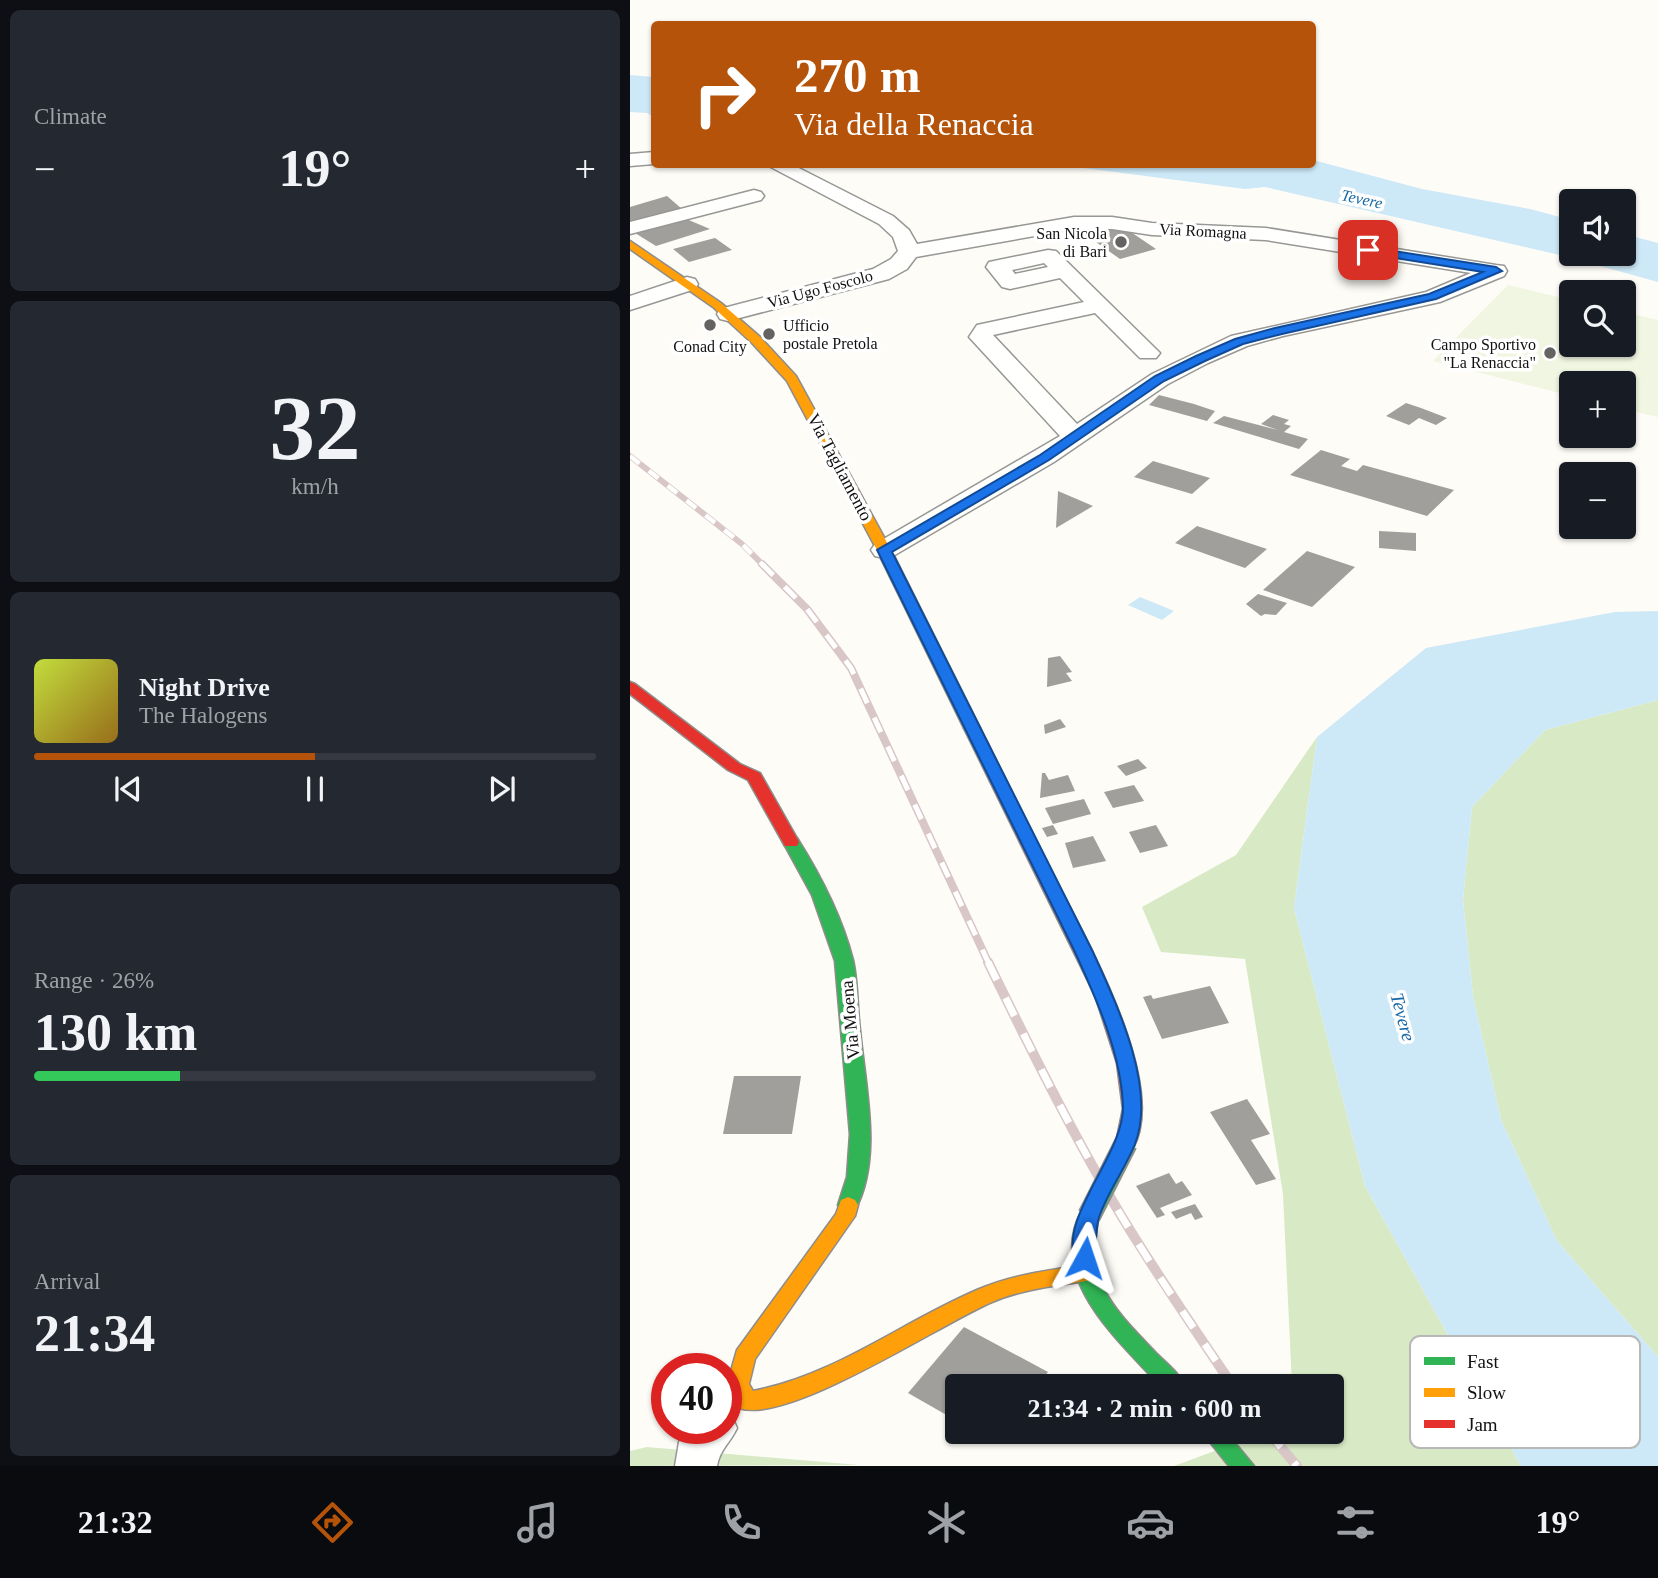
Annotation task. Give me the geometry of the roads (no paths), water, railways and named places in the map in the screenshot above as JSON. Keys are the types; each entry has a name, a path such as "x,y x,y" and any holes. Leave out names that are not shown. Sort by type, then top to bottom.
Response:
{"street":[{"path":"630,160 651,158"},
{"path":"783,168 886,220 902,234 909,252"},
{"path":"630,228 754,196"},
{"name":"Via Romagna","path":"909,252 1074,223 1266,234 1496,271 1432,297 1239,341 1160,379 1074,437"},
{"name":"Via Tagliamento","path":"630,244 728,314 774,355 792,379 884,550 1104,995 1126,1063 1133,1110 1126,1143 1089,1216 1083,1242 1086,1273 1107,1309 1164,1374"},
{"name":"Via Ugo Foscolo","path":"728,314 881,274 899,264 909,252"},
{"path":"1065,271 1148,353"},
{"path":"630,303 687,284"},
{"path":"884,550 1045,457 1074,437 979,337 985,330 1099,305"},
{"name":"Via Moena","path":"630,687 734,767 754,777 821,895 844,961 860,1134 857,1177 845,1216 745,1356 742,1368"},
{"name":"Via Moena","path":"742,1409 813,1387 985,1296 1032,1281 1086,1273"},
{"path":"695,1466 700,1444"},
{"path":"1224,1444 1243,1466"}],"water":[{"path":"630,75 651,77 651,115 630,112"},
{"name":"Tevere","path":"1316,161 1422,189 1559,217 1559,255 1265,187 1245,189 1084,168 1316,168"},
{"path":"1636,237 1658,243 1658,282 1600,266 1636,266"},
{"path":"1140,597 1174,611 1162,620 1128,605"},
{"name":"Tevere","path":"1658,611 1658,700 1545,730 1472,807 1463,900 1473,996 1501,1120 1557,1241 1640,1336 1449,1336 1365,1186 1294,908 1317,737 1426,648 1615,612"},
{"path":"1640,1336 1658,1357 1658,1466 1521,1466 1511,1448 1640,1448"}],"railway":[{"path":"630,456 742,544 807,609 851,668 989,964"},
{"path":"988,962 1052,1091 1104,1186 1176,1302 1225,1374"},
{"path":"1278,1444 1297,1466"}],"place":[{"name":"San Nicola di Bari","path":"1121,242"},
{"name":"Conad City","path":"710,325"},
{"name":"Ufficio postale Pretola","path":"769,334"},
{"name":"Campo Sportivo \"La Renaccia\"","path":"1550,353"}]}
